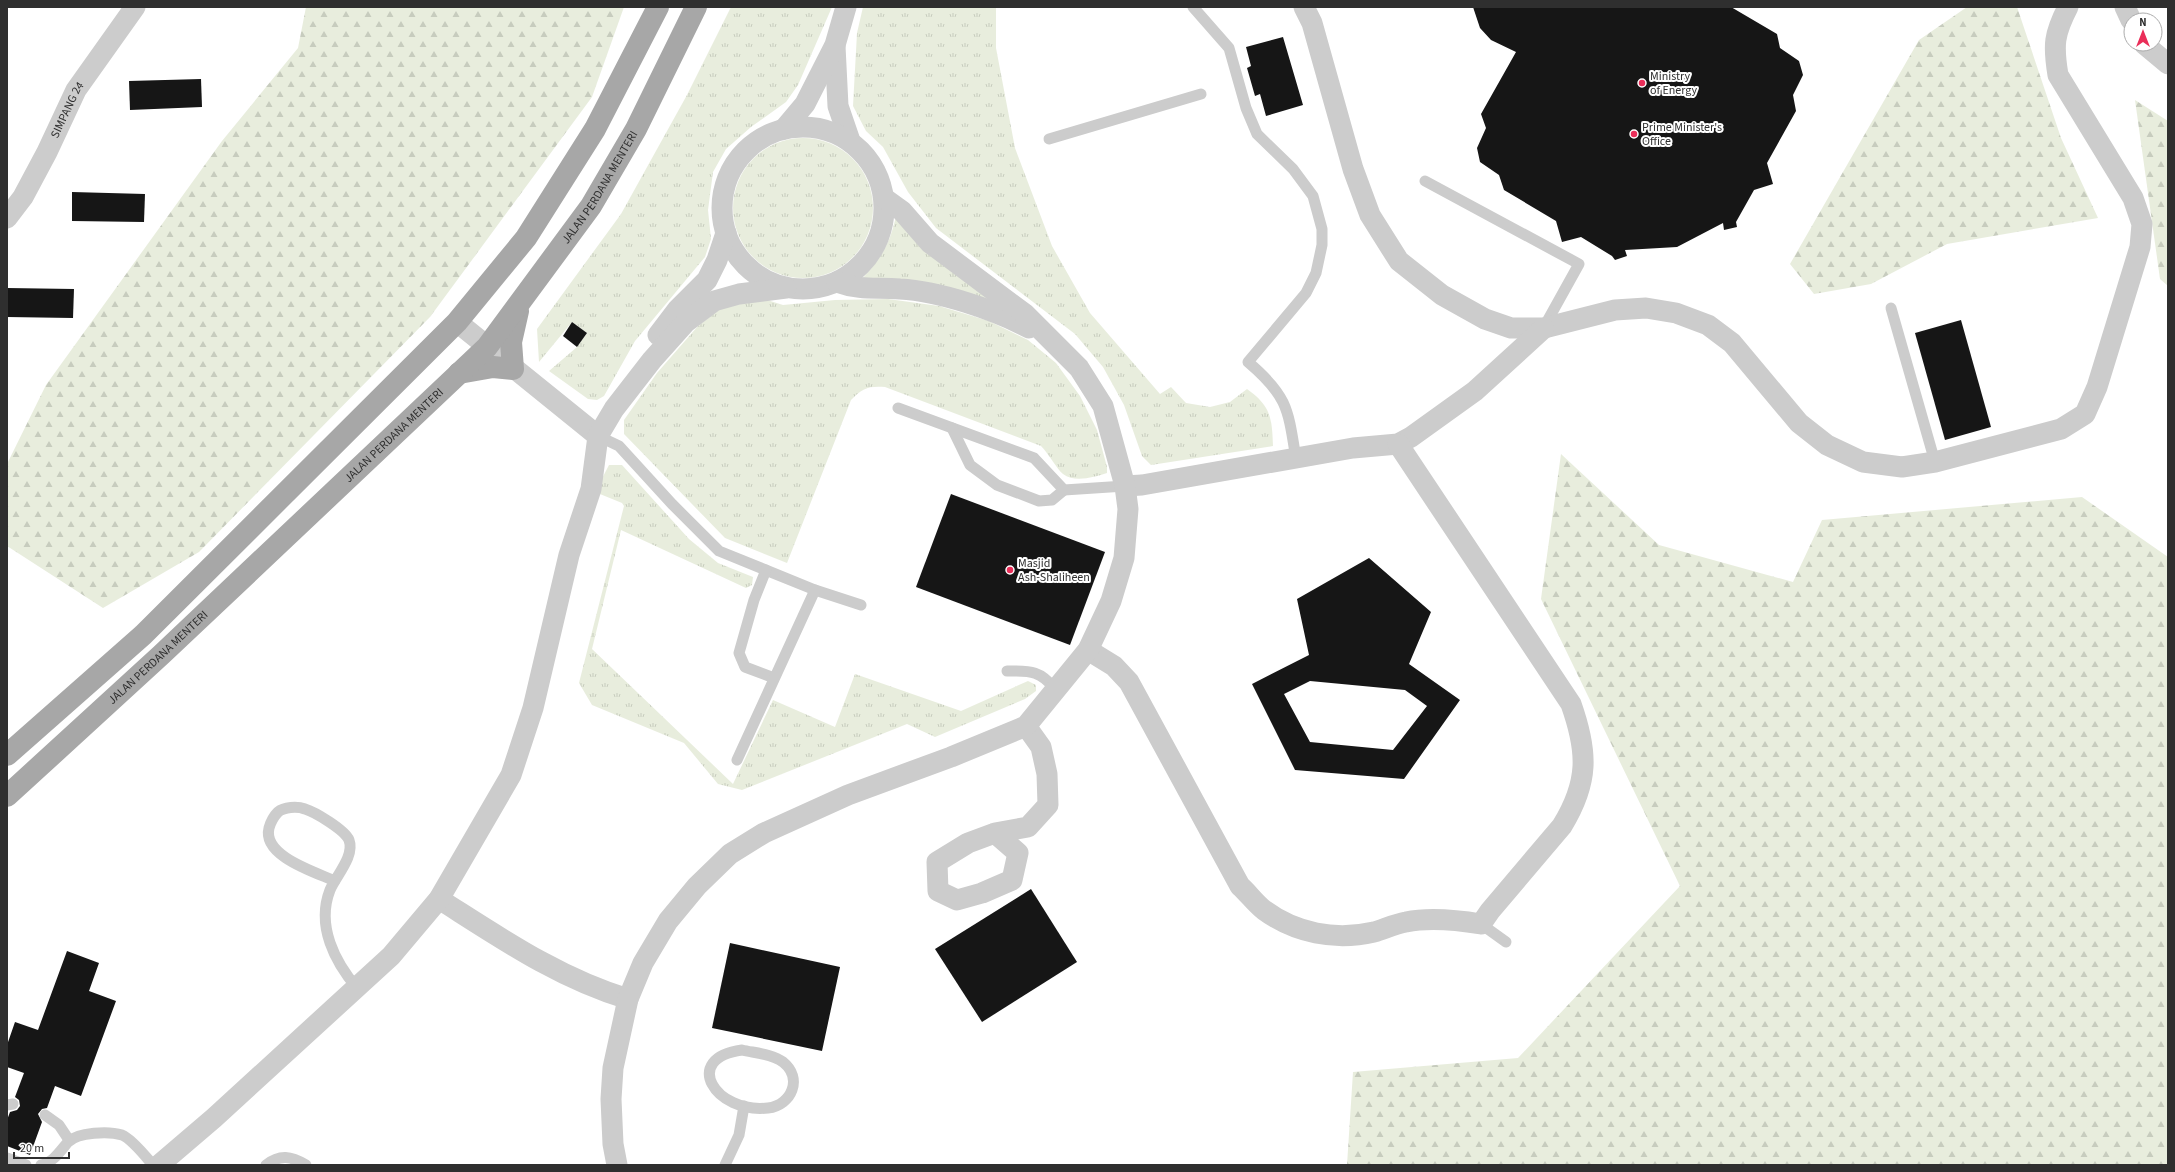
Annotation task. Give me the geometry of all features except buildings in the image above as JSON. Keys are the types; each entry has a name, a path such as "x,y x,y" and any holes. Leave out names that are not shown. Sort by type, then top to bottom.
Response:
{"main road":[{"path":"7,755 143,635 457,322 526,238 595,129 658,7"},
{"name":"JALAN PERDANA MENTERI","path":"7,796 161,655 486,347 591,206 636,129 696,7"},
{"path":"459,373 493,367 513,369 511,342 522,300"}],"street":[{"name":"SIMPANG 24","path":"7,218 23,198 48,152 76,90 135,7"},
{"path":"784,129 805,104 835,45 846,7"},
{"path":"1304,7 1312,22 1353,169 1370,215 1398,261 1442,295 1485,318 1511,328 1544,328 1615,310 1646,308 1676,313 1708,325 1732,343 1799,423 1827,445 1863,462 1902,467 1935,462 2061,429 2085,414 2097,387 2140,247 2142,224 2133,198 2058,75 2055,53 2057,28 2068,7"},
{"path":"835,45 838,106 850,141"},
{"path":"2154,52 2168,64"},
{"path":"614,410 652,360 686,322 714,301 740,294 786,288 812,289 837,282 858,268 875,248 884,224 884,198 878,176 866,157 850,141 829,131 807,127 784,129 760,140 740,158 726,181 722,207 726,233 739,258 760,277 786,288"},
{"path":"617,1165 613,1144 611,1099 613,1068 628,999 643,963 668,922 697,886 730,854 764,833 848,795 951,757 1026,726 1088,650 1111,601 1124,558 1128,509 1126,486 1103,406 1079,368 1057,344 1025,314 930,243 902,212 884,198"},
{"path":"162,1164 358,988 391,956 439,899 511,775 533,708 569,555 591,489 598,436 614,410 641,357 677,310 707,280 717,260 726,233"},
{"path":"837,282 856,289 902,289 975,305 1015,321 1057,344"},
{"path":"457,322 513,369 598,436"},
{"path":"1126,486 1142,485 1353,448 1398,444 1411,437 1475,391 1544,328"},
{"path":"1088,650 1114,666 1129,682 1240,886 1263,909 1285,923 1305,931 1330,936 1359,934 1406,922 1434,919 1481,924 1490,910 1562,826 1572,810 1583,774 1584,750 1580,728 1571,704 1398,444"},
{"path":"995,833 1028,827 1048,805 1047,774 1041,747 1026,726"},
{"path":"439,899 527,955 587,985 628,999"}],"lane":[{"path":"1193,7 1229,48 1246,108 1257,134 1293,169 1312,196 1322,229 1322,245 1316,273 1306,293 1248,362 1279,392 1289,414 1296,459"},
{"path":"1049,139 1201,94"},
{"path":"1425,181 1579,264 1544,328"},
{"path":"1891,308 1935,462"},
{"path":"898,408 1034,458 1064,490"},
{"path":"952,428 970,465 997,485 1039,501 1052,500 1064,490 1126,486"},
{"path":"598,436 619,446 672,504 719,551 814,590 861,605"},
{"path":"766,570 754,600 739,653 745,668 774,678"},
{"path":"737,760 814,590"},
{"path":"1007,671 1034,671 1046,678 1055,689"},
{"path":"335,881 289,860 274,848 268,834 271,820 279,811 291,808 304,809 340,828 349,840 349,853 335,881 330,891 326,907 327,926 331,949 342,970 358,988"},
{"path":"1481,924 1506,942"},
{"path":"742,1050 769,1056 782,1061 791,1070 794,1084 788,1100 776,1107 761,1109 744,1106 727,1101 716,1092 710,1080 711,1068 716,1059 728,1052 742,1050"},
{"path":"725,1165 739,1135 744,1106"},
{"path":"45,1115 59,1125 69,1140"},
{"path":"41,1165 44,1165 60,1153 69,1140 86,1134 102,1133 123,1135 140,1150 162,1164"},
{"path":"266,1165 275,1158 292,1157 306,1165"},
{"path":"7,1158 26,1165"}],"green space":[{"path":"306,7 624,7 592,97 430,317 199,552 103,608 7,546 7,464 46,385 222,141 298,48"},
{"path":"731,7 832,7 798,85 786,102 751,127 726,149 713,172 708,210 711,239 705,257 635,341 604,396 597,400 588,399 549,371 577,347 587,333 572,322 539,362 537,329 621,214 687,95"},
{"path":"863,7 996,7 996,48 1015,148 1052,246 1090,313 1160,394 1171,387 1186,403 1210,407 1230,402 1247,389 1261,401 1269,413 1273,446 1151,465 1142,456 1124,405 1103,367 1075,334 936,228 908,192 883,147 866,131 853,106 857,33"},
{"path":"1967,7 2017,7 2061,138 2098,218 1947,244 1871,284 1814,294 1790,264 1919,40"},
{"path":"2135,100 2168,121 2168,286 2160,279"},
{"path":"803,138 823,141 830,144 842,150 857,164 870,188 873,208 870,228 867,235 861,247 847,262 823,275 803,278 783,275 776,272 764,266 749,252 736,228 733,208 736,188 739,181 745,169 759,154 783,141"},
{"path":"896,216 990,300 862,279 880,257 888,243"},
{"path":"764,299 783,305 835,300 888,299 939,306 989,321 1028,340 1056,363 1080,396 1097,430 1107,467 1107,473 1079,479 1068,477 1060,471 1041,446 885,387 874,387 863,390 851,400 787,563 725,538 624,434 624,420 657,373 698,326 721,308"},
{"path":"1561,454 1659,545 1793,582 1822,520 2082,497 2168,557 2168,1165 1347,1165 1353,1072 1518,1058 1680,886 1541,599"},
{"path":"609,465 622,465 689,539 718,563 753,577 752,585 746,588 621,530 592,649 733,784 773,700 835,727 855,674 961,711 1028,681 1036,685 1036,691 1025,699 935,737 907,724 742,790 718,784 684,743 592,705 579,683 624,506 622,503 595,492"}],"place":[{"name":"Ministry of Energy","path":"1642,83"},
{"name":"Prime Minister's Office","path":"1634,134"},
{"name":"Masjid Ash-Shaliheen","path":"1010,570"}]}
